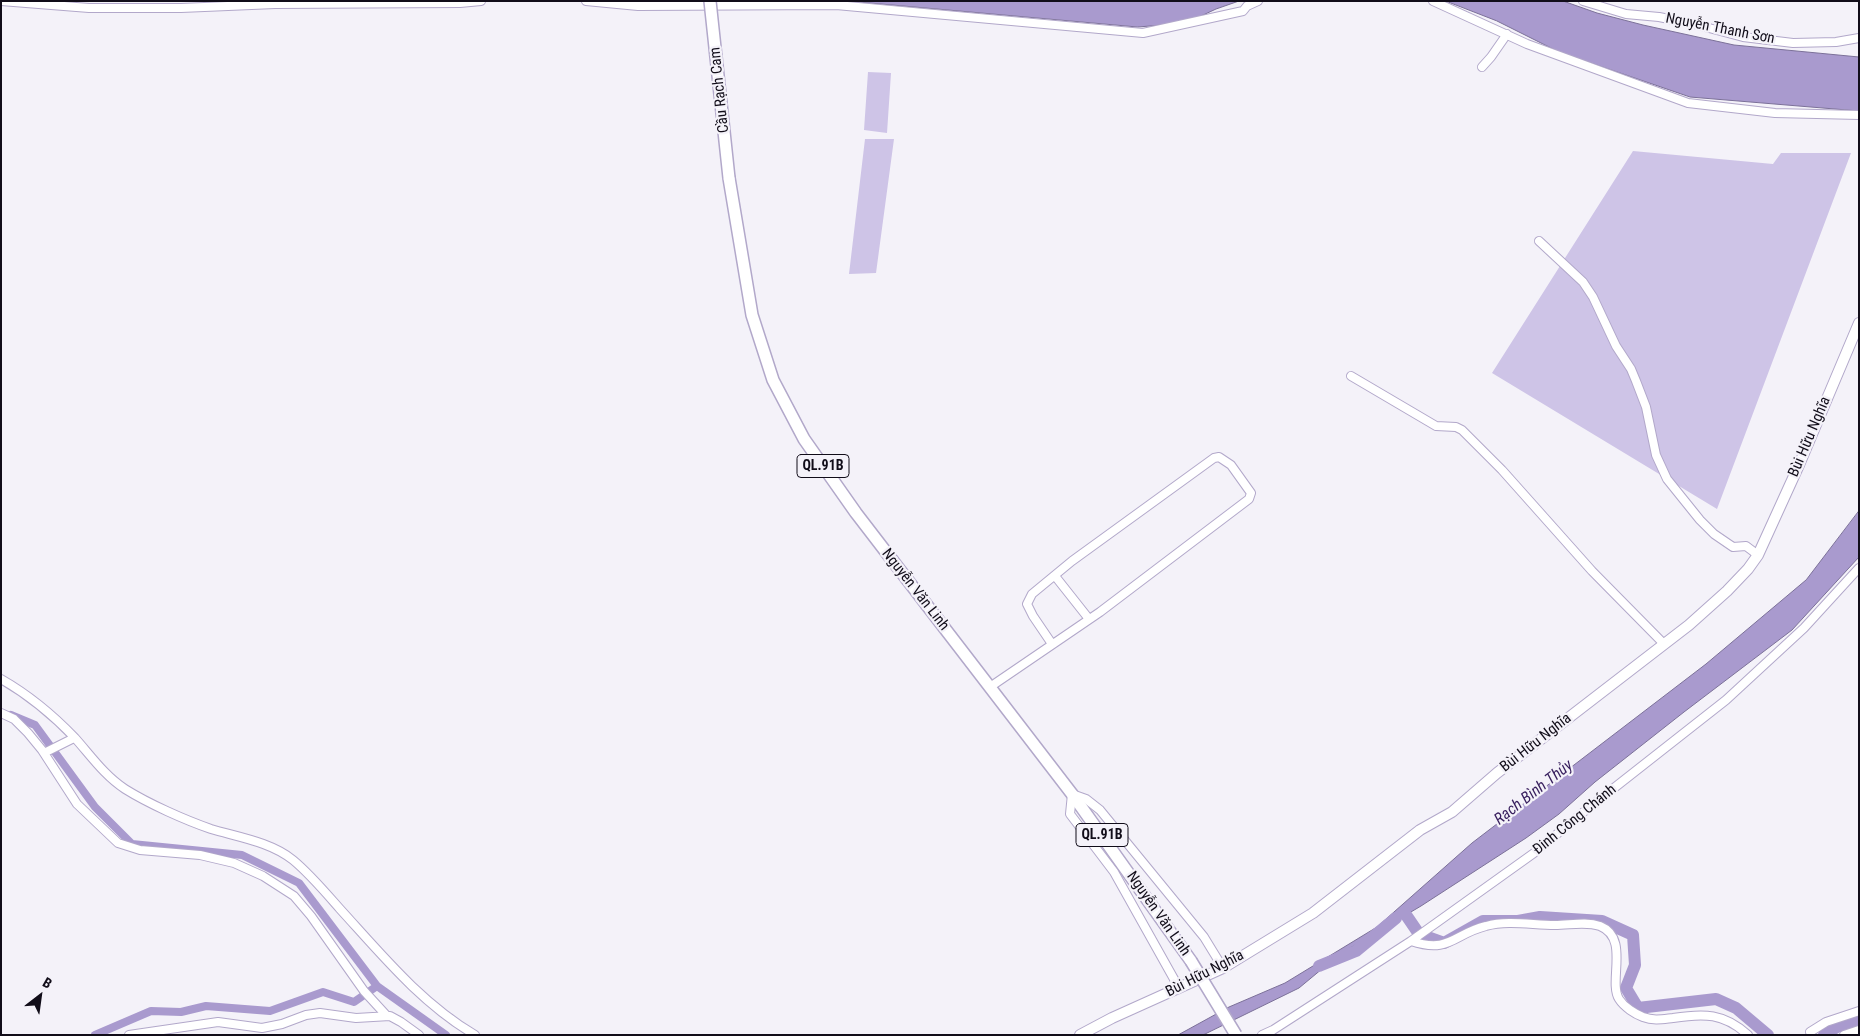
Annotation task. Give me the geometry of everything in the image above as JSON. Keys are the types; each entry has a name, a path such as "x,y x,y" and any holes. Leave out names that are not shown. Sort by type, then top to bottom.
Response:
{"highway":[{"name":"Cầu Rạch Cam","path":"710,1 729,178"},
{"name":"Nguyễn Văn Linh","path":"729,178 752,315 773,380 804,439 856,513 1072,794 1191,961 1236,1035"}],"main road":[{"name":"Bùi Hữu Nghĩa","path":"1080,1035 1223,968 1312,913 1420,830 1452,812 1498,773 1664,644 1727,590 1748,569 1758,555 1799,466 1859,323"}],"street":[{"path":"1,1 89,8 181,8 275,4 460,3 481,1"},
{"path":"586,1 638,6 845,6 1143,32 1243,11 1247,6 1258,1"},
{"path":"1433,1 1527,44 1688,103 1775,112 1859,115"},
{"name":"Nguyễn Thanh Sơn","path":"1583,1 1626,14 1659,17 1743,36 1792,43 1836,42 1859,38"},
{"path":"1482,67 1507,34"},
{"path":"1539,241 1583,282 1593,297 1616,346 1636,381 1646,407 1656,455 1668,479 1700,520 1714,534 1729,545 1737,548 1746,546 1758,555"},
{"path":"1351,376 1436,426 1456,427 1462,430 1502,470 1592,571 1664,644"},
{"path":"990,687 1089,619 1249,498 1251,493 1231,465 1219,457 1214,458 1032,594 1027,604 1052,644"},
{"name":"Đinh Công Chánh","path":"1262,1035 1275,1032 1414,939 1534,853 1726,700 1804,628 1859,568"},
{"path":"1054,576 1089,619"},
{"path":"1,679 36,702 71,741 106,774 134,794 199,824 257,842 289,857 318,884 400,976 453,1020 475,1035"},
{"path":"1,713 18,722 48,752 77,804 118,843 140,850 200,855 234,863 263,876 294,896 306,908 365,992 386,1016"},
{"path":"48,752 71,741"},
{"path":"1179,988 1114,872 1070,814 1072,794 1086,799 1100,810 1204,937 1223,968"},
{"path":"1414,939 1427,946 1446,944 1481,928 1495,925 1582,923 1599,926 1605,929 1614,939 1617,956 1617,993 1619,999 1628,1008 1638,1015 1653,1020 1713,1015 1731,1022 1748,1035"},
{"path":"1810,1032 1826,1022 1859,1011"},
{"path":"129,1035 218,1022 262,1028 273,1027 314,1013 356,1018 386,1016 402,1022 419,1035"},
{"path":"1844,1035 1859,1030"}],"shaded area":[{"path":"848,1 1239,1 1186,23 1138,27"},
{"path":"1446,1 1563,1 1597,13 1643,25 1734,45 1859,57 1859,111 1690,97 1559,52 1497,21"},
{"path":"868,72 891,73 887,133 864,130"},
{"path":"865,139 894,139 876,273 849,274"},
{"path":"1633,151 1773,164 1781,153 1851,153 1717,509 1492,373"},
{"name":"Rạch Bình Thủy","path":"1859,511 1859,557 1792,630 1595,782 1559,814 1526,838 1421,906 1340,954 1299,988 1203,1035 1178,1035 1229,1007 1285,983 1377,927 1472,843 1706,664 1806,580"}],"waterway":[{"path":"11,715 35,725 95,807 132,844 242,855 299,883 377,986 446,1035"},
{"path":"1404,912 1419,934 1444,943 1483,921 1518,921 1540,917 1602,921 1633,935 1635,965 1626,988 1638,1008 1716,999 1736,1008 1768,1035"},
{"name":"Rạch Bình Thủy","path":"1319,966 1356,951 1396,918"},
{"path":"95,1035 151,1011 181,1012 206,1006 270,1011 323,992 354,1002 377,986"},
{"path":"1824,1035 1837,1027 1859,1021"}]}
